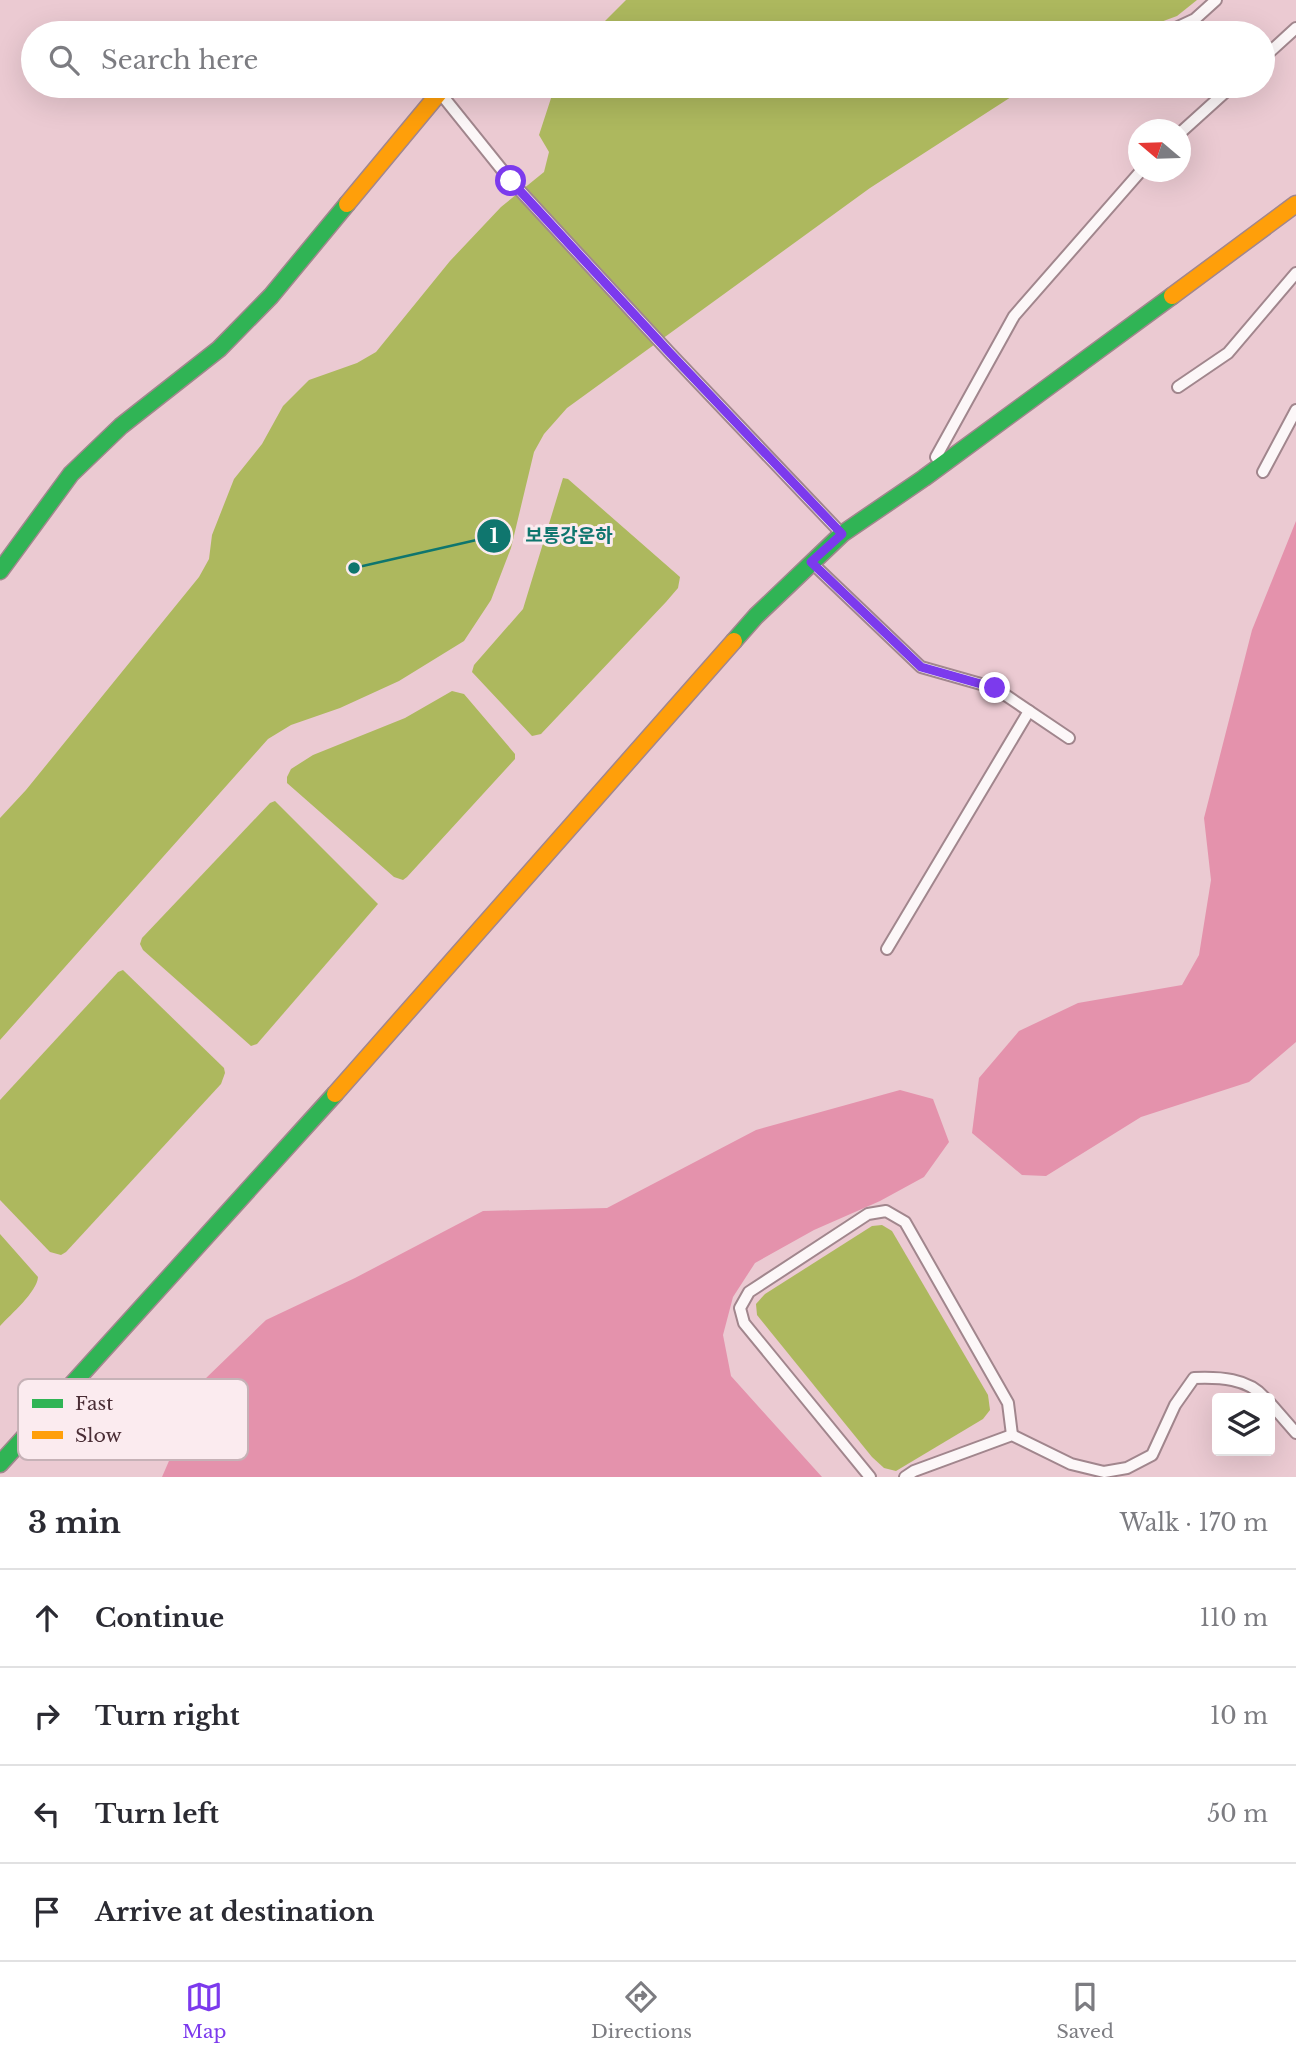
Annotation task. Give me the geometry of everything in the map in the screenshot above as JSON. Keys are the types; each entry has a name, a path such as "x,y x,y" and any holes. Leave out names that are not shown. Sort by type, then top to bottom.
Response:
{"street":[{"path":"0,571 71,474 121,426 219,349 271,296 430,98"},
{"path":"77,1379 326,1104 756,616 811,562 842,534 924,478 1296,204"},
{"path":"0,1464 18,1444"}],"lane":[{"path":"1191,21 1216,0"},
{"path":"1275,47 1296,28"},
{"path":"444,98 511,181 842,534"},
{"path":"1191,124 1219,98"},
{"path":"924,478 1014,316 1131,182"},
{"path":"1178,387 1228,353 1296,273"},
{"path":"1264,472 1296,410"},
{"path":"811,562 921,667 995,688 1069,738"},
{"path":"887,949 1029,711"},
{"path":"870,1477 744,1323 740,1308 749,1292 868,1214 886,1211 905,1222 1007,1403 1012,1435"},
{"path":"905,1477 952,1456 1012,1435 1071,1464 1104,1472 1127,1468 1152,1455 1175,1405 1194,1378 1223,1377 1261,1393"},
{"path":"1275,1409 1296,1433"}],"shaded area":[{"path":"626,0 1197,0 1177,16 1163,21 605,21"},
{"path":"551,98 1009,98 870,188 567,408 544,434 534,452 511,548 491,600 464,641 399,681 340,708 291,725 268,739 0,1040 0,818 26,790 199,577 209,559 212,535 234,479 262,444 283,406 309,380 357,363 376,352 450,261 501,207 544,172 549,152 539,135"},
{"path":"563,478 568,479 680,577 678,588 666,602 541,734 532,736 472,672 474,665 523,609"},
{"path":"1296,521 1296,1042 1249,1082 1141,1117 1046,1176 1022,1175 972,1133 979,1078 1019,1031 1078,1003 1182,985 1199,955 1211,880 1204,818 1252,630"},
{"path":"452,691 464,694 515,754 515,759 403,880 394,877 287,783 287,777 291,769 313,755 405,718"},
{"path":"275,801 378,904 257,1044 251,1046 143,950 140,944 142,938 270,803"},
{"path":"123,970 224,1068 225,1073 221,1084 61,1255 50,1252 0,1200 0,1100 118,972"},
{"path":"900,1090 933,1099 949,1142 924,1177 880,1201 814,1230 755,1263 733,1297 723,1335 731,1376 822,1477 162,1477 169,1460 248,1460 248,1379 205,1379 266,1320 355,1278 483,1211 607,1208 756,1130"},
{"path":"882,1225 892,1231 988,1395 990,1410 983,1419 896,1471 884,1468 872,1457 757,1315 756,1304 765,1294 872,1226"},
{"path":"0,1234 38,1277 28,1296 0,1326"}],"traffic: fast":[{"path":"0,571 71,474 121,426 219,349 271,296 347,204"},
{"path":"734,641 756,616 842,534 924,478 1172,296"},
{"path":"77,1379 335,1094"},
{"path":"0,1464 18,1444"}],"traffic: slow":[{"path":"347,204 435,98"},
{"path":"1172,296 1296,204"},
{"path":"335,1094 734,641"}],"place":[{"name":"보통강운하","path":"354,568"}],"route":[{"path":"511,181 842,534 811,562 921,667 995,688"}]}
